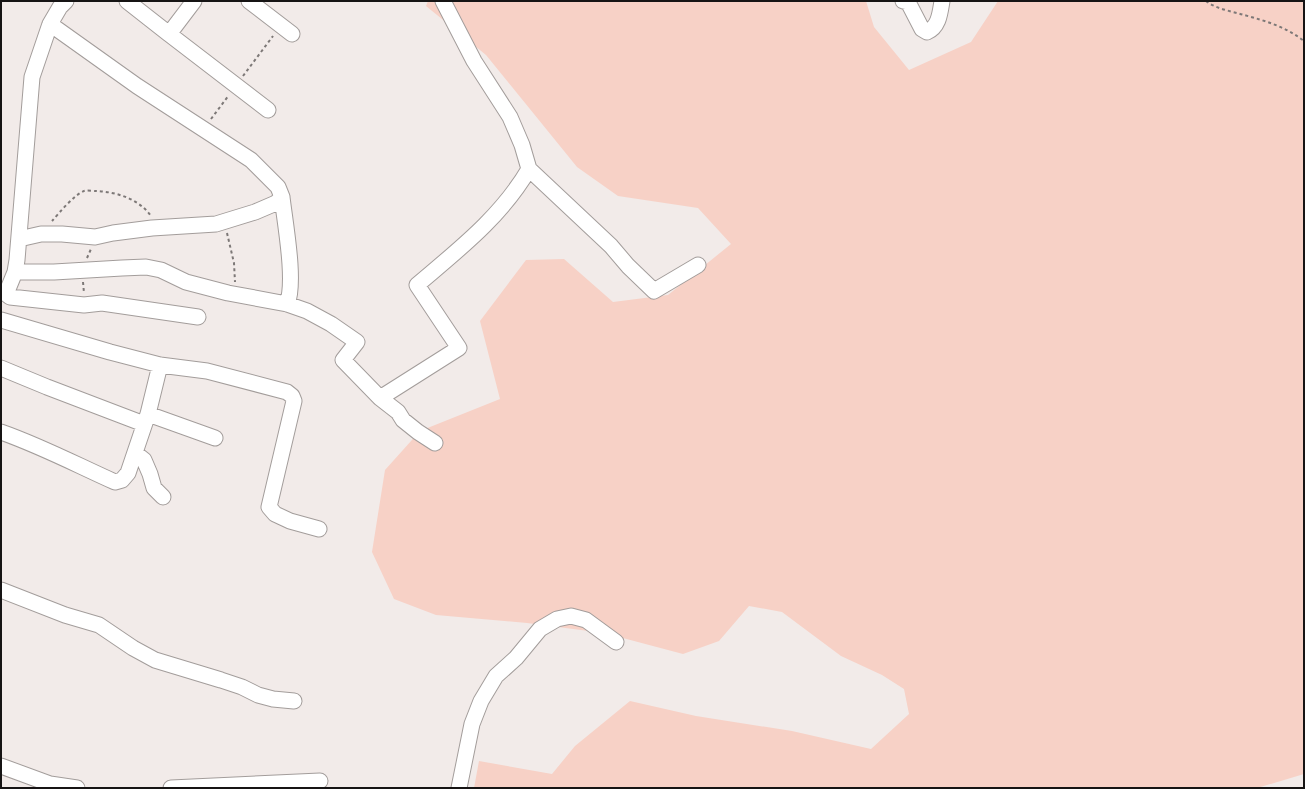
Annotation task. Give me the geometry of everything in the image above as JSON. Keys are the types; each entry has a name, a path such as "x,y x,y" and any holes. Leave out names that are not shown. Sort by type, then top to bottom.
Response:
{"street":[{"path":"66,1 60,7 50,24 32,77 15,272 3,294 10,297 84,305 102,303 198,317"},
{"path":"128,1 268,110"},
{"path":"169,34 194,1"},
{"path":"249,1 292,34"},
{"path":"443,1 474,61 510,117 522,145 529,169 611,246 628,266 654,291 698,265"},
{"path":"903,1 908,2 922,28 927,32 933,30 940,16 942,1"},
{"path":"50,24 137,86 251,160 278,188 282,197 290,278 290,298 287,304"},
{"path":"380,398 459,348 416,285 476,235 505,204 521,184 529,169"},
{"path":"19,238 41,234 62,234 96,238 113,233 216,224 262,209 276,203 282,197"},
{"path":"15,272 54,272 122,268 146,268 161,270 186,282 236,295 287,304 313,314 331,324 357,342 343,360 380,398 398,412 403,420 435,443"},
{"path":"1,320 160,365 207,371 287,392 292,396 294,401 269,507 275,514 290,521 319,529"},
{"path":"1,432 57,454 115,482 122,480 128,473 135,453 146,419 160,365"},
{"path":"1,368 46,387 146,419 215,438"},
{"path":"135,453 144,460 154,488 163,497"},
{"path":"1,590 65,615 99,626 155,660 242,687 258,695 273,699 294,701"},
{"path":"459,788 472,724 481,701 496,676 516,658 540,629 557,620 572,616 586,620 616,642"},
{"path":"1,766 39,783 77,788"},
{"path":"171,788 320,781"}],"path":[{"path":"1206,1 1222,9 1273,23 1286,29 1304,41"},
{"path":"41,234 64,206 84,191 107,192 131,199 147,209 159,228"},
{"path":"224,221 234,263 236,295"}],"shaded area":[{"path":"428,1 866,1 874,27 909,70 971,42 998,1 1304,1 1304,774 1257,788 474,788 479,761 552,774 575,746 630,701 696,716 792,731 871,749 909,714 904,689 882,675 841,656 782,612 749,606 719,641 683,654 604,633 527,623 436,615 394,599 372,552 385,470 420,431 500,399 480,321 526,260 564,259 613,302 668,295 731,244 698,208 618,196 577,167 486,55 426,6"}]}
